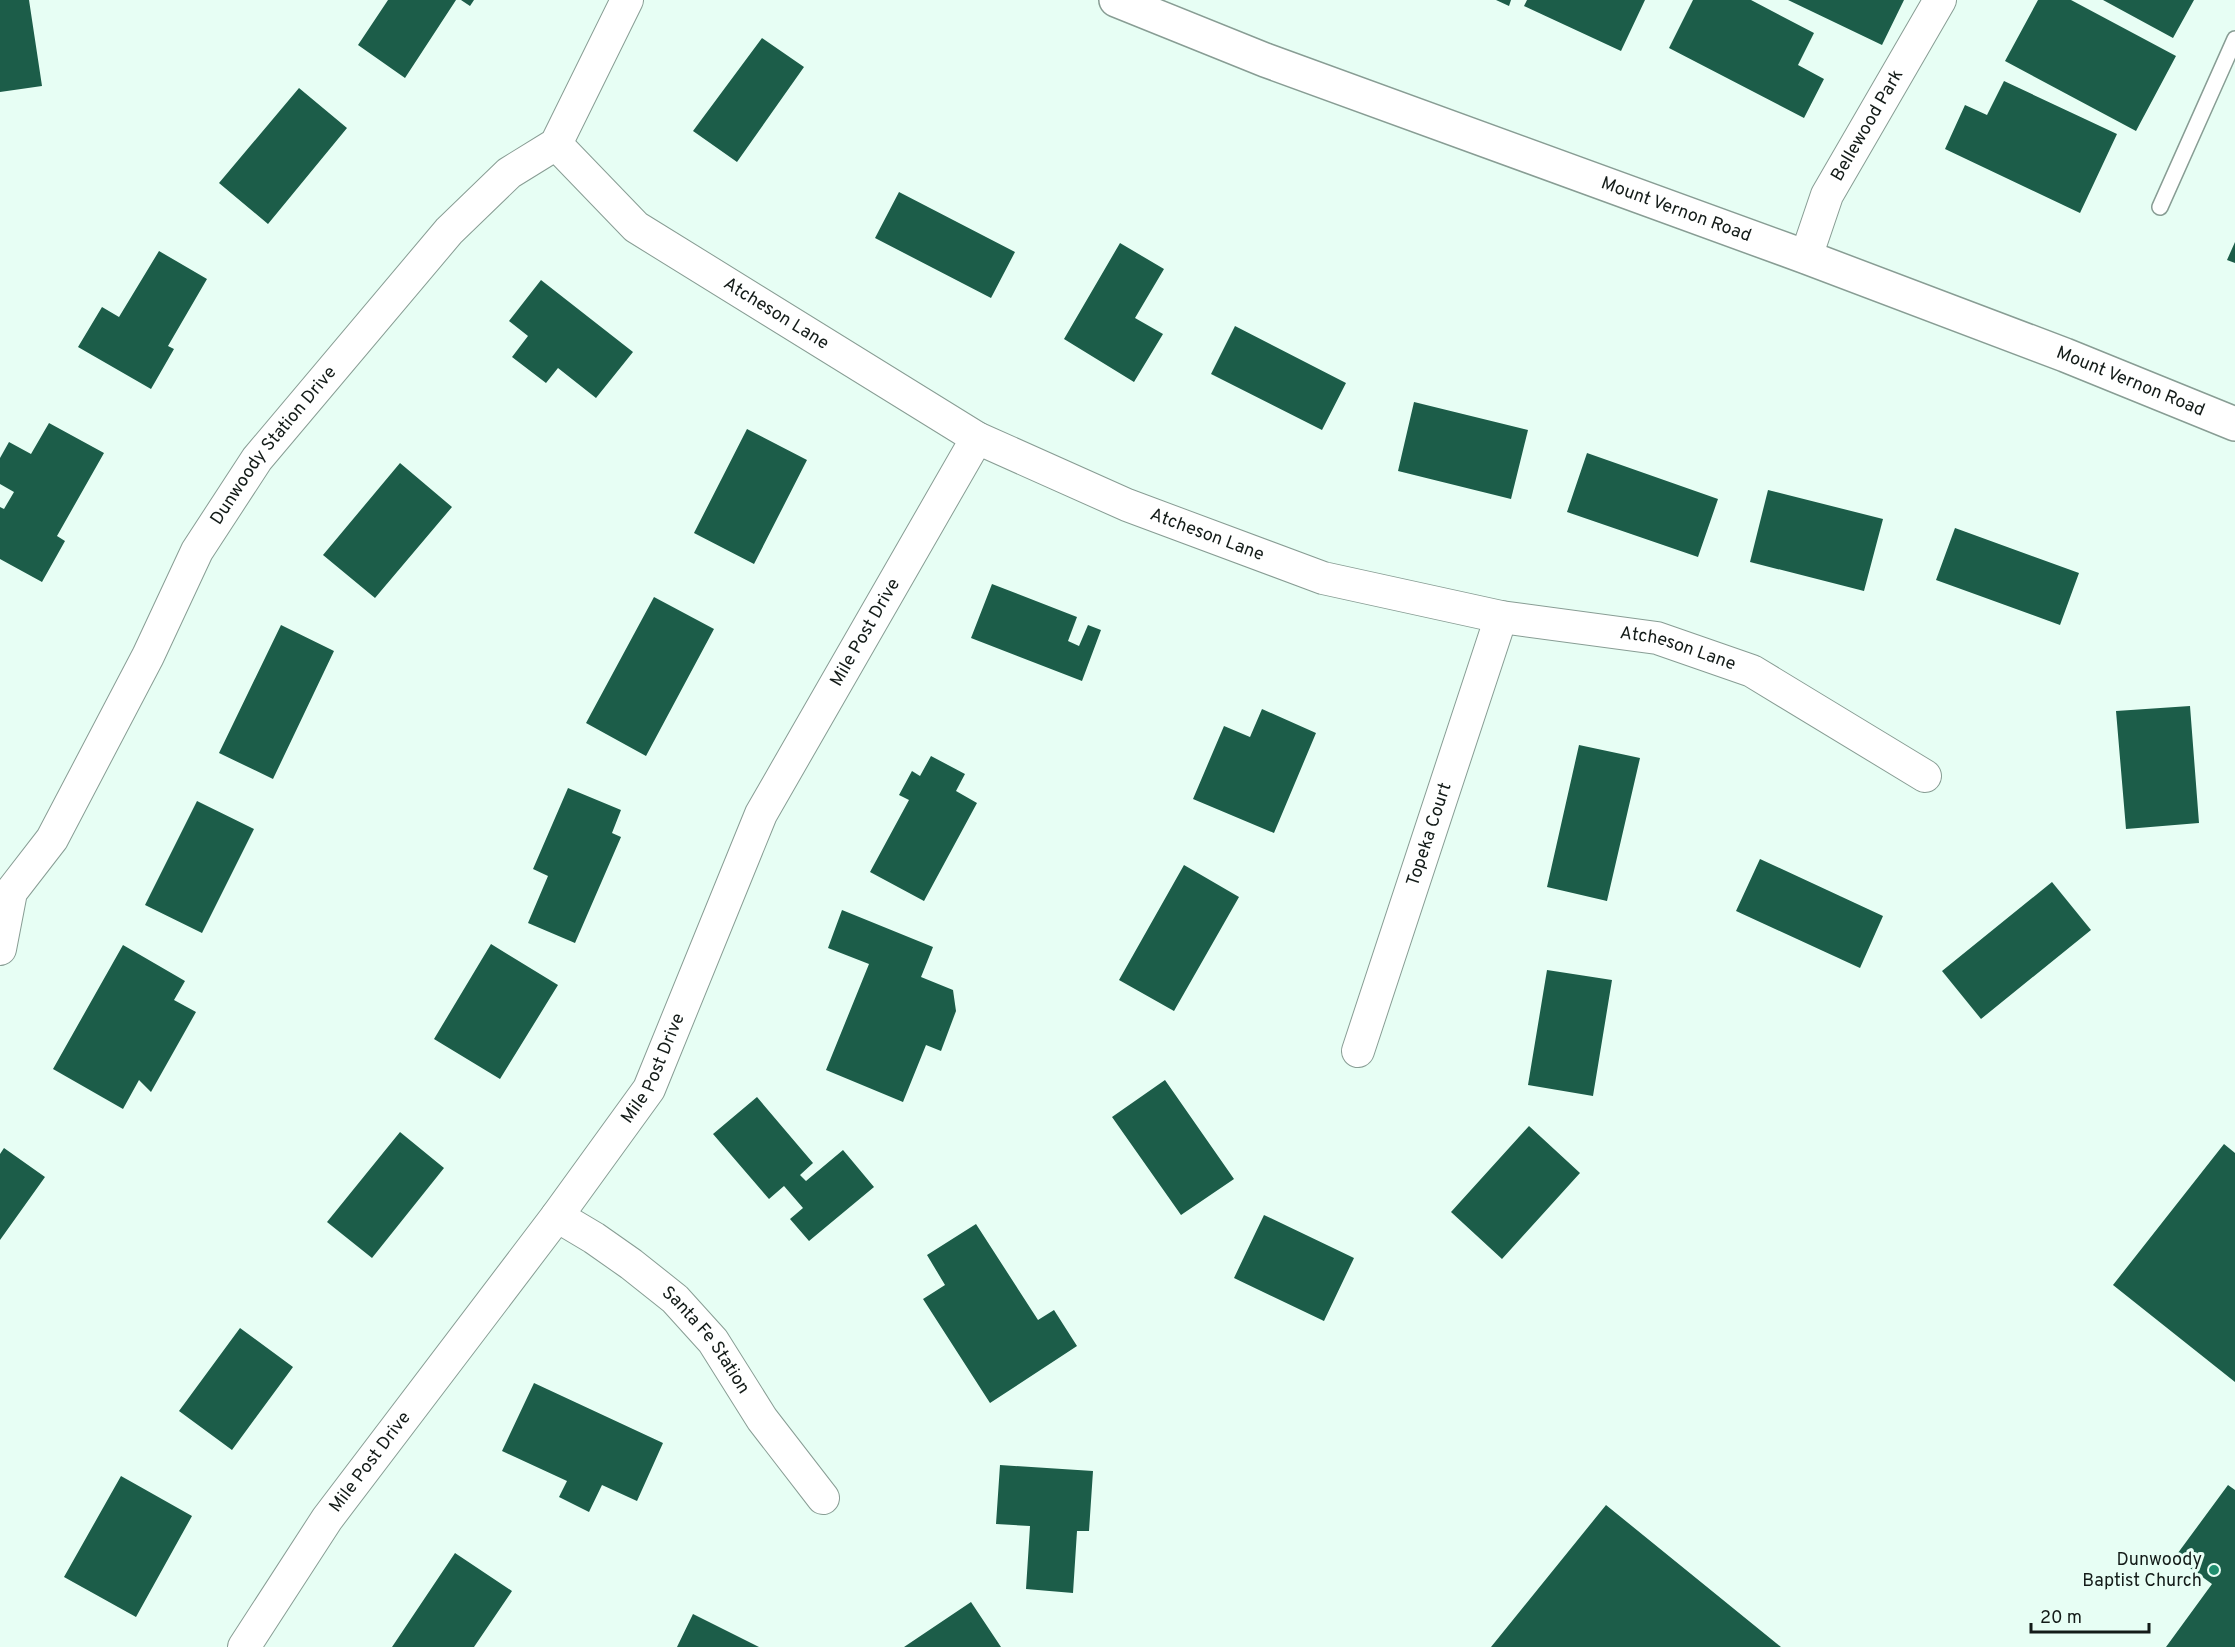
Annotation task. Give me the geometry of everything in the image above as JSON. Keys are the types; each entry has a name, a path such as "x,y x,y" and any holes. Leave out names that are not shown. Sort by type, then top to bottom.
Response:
{"street":[{"path":"556,144 627,0"},
{"name":"Mount Vernon Road","path":"1116,0 1265,60 1806,257 2065,355 2235,424"},
{"name":"Bellewood Park","path":"1806,257 1827,195 1940,0"},
{"name":"Atcheson Lane","path":"556,144 636,227 977,438 1127,505 1323,578 1501,617 1657,638 1752,671 1924,776"},
{"name":"Dunwoody Station Drive","path":"0,949 6,888 52,839 148,656 197,551 257,459 450,231 509,173 556,144"},
{"name":"Mile Post Drive","path":"244,1647 327,1519 557,1216 649,1089 761,814 977,438"},
{"name":"Topeka Court","path":"1358,1051 1501,617"},
{"name":"Santa Fe Station","path":"557,1216 622,1258 675,1299 713,1341 762,1419 823,1498"}],"lane":[{"path":"2160,207 2235,39"}],"building":[{"path":"0,0 29,0 42,86 0,92"},
{"path":"388,0 456,0 405,78 358,45"},
{"path":"461,0 474,0 470,6"},
{"path":"1496,0 1511,0 1509,6"},
{"path":"1527,0 1645,0 1621,51 1524,6"},
{"path":"1693,0 1751,0 1814,33 1798,65 1824,79 1804,118 1669,48"},
{"path":"1788,0 1904,0 1882,45"},
{"path":"2038,0 2071,0 2176,56 2136,131 2005,61"},
{"path":"2103,0 2194,0 2173,38"},
{"path":"762,38 804,67 737,162 693,131"},
{"path":"2004,81 2117,134 2080,213 1945,149 1965,105 1987,115"},
{"path":"299,88 347,128 268,224 219,183"},
{"path":"899,192 1015,252 991,298 875,238"},
{"path":"2235,242 2235,263 2227,260"},
{"path":"1120,243 1164,269 1135,318 1163,334 1134,382 1064,339"},
{"path":"159,251 207,279 168,346 174,349 151,389 78,347 102,307 119,317"},
{"path":"541,280 633,352 596,398 558,368 546,383 512,357 528,336 509,321"},
{"path":"1235,326 1346,383 1322,430 1211,374"},
{"path":"1414,402 1528,430 1511,499 1398,471"},
{"path":"49,423 104,453 57,536 65,541 42,582 0,559 0,507 4,509 14,492 0,484 0,458 9,442 31,454"},
{"path":"747,429 807,460 754,564 694,533"},
{"path":"1587,453 1718,499 1698,557 1567,512"},
{"path":"400,463 452,507 375,598 323,555"},
{"path":"1768,490 1883,519 1864,591 1750,562"},
{"path":"1955,528 2079,573 2060,625 1936,580"},
{"path":"992,584 1077,617 1068,641 1079,646 1088,625 1101,630 1082,681 971,638"},
{"path":"654,597 714,629 646,756 586,723"},
{"path":"281,625 334,651 273,779 219,753"},
{"path":"2190,706 2199,823 2126,829 2116,711"},
{"path":"1262,709 1316,733 1274,833 1193,799 1224,726 1250,737"},
{"path":"1579,745 1640,758 1607,901 1547,887"},
{"path":"931,756 965,774 956,791 977,803 924,901 870,872 909,800 899,795 912,771 920,776"},
{"path":"568,788 621,810 612,833 621,837 575,943 528,923 548,876 533,869"},
{"path":"197,801 254,829 202,933 145,905"},
{"path":"1760,859 1883,916 1860,968 1736,911"},
{"path":"1184,865 1239,897 1174,1011 1119,980"},
{"path":"2052,882 2091,930 1981,1019 1942,971"},
{"path":"842,910 933,947 921,977 953,990 956,1011 941,1051 926,1045 903,1102 826,1070 869,964 828,948"},
{"path":"491,944 558,985 500,1079 434,1039"},
{"path":"123,945 185,981 174,1000 196,1012 151,1092 139,1080 123,1109 53,1069"},
{"path":"1547,970 1612,980 1593,1096 1528,1085"},
{"path":"1165,1080 1234,1179 1181,1215 1112,1117"},
{"path":"757,1097 813,1163 800,1175 806,1181 843,1150 874,1187 809,1241 790,1219 803,1208 784,1186 769,1199 713,1134"},
{"path":"1529,1126 1580,1173 1502,1259 1451,1212"},
{"path":"400,1132 444,1168 372,1258 327,1222"},
{"path":"2224,1144 2235,1153 2235,1382 2113,1285"},
{"path":"4,1148 45,1177 0,1240 0,1154"},
{"path":"1264,1215 1354,1258 1324,1321 1234,1278"},
{"path":"976,1224 1038,1320 1054,1310 1077,1346 990,1403 923,1299 945,1285 927,1255"},
{"path":"240,1328 293,1367 232,1450 179,1411"},
{"path":"534,1383 663,1443 637,1501 602,1485 589,1512 559,1497 567,1481 502,1451"},
{"path":"1000,1465 1093,1471 1089,1531 1077,1531 1073,1593 1026,1589 1030,1526 996,1524"},
{"path":"121,1476 192,1516 136,1617 64,1577"},
{"name":"Dunwoody Baptist Church","path":"2228,1485 2235,1490 2235,1647 2166,1647 2212,1584 2175,1557"},
{"path":"1606,1505 1781,1647 1491,1647"},
{"path":"455,1553 512,1591 474,1647 392,1647"},
{"path":"971,1602 1001,1647 904,1647"},
{"path":"693,1614 759,1647 677,1647"}],"place":[{"name":"Dunwoody Baptist Church","path":"2214,1570"}]}
